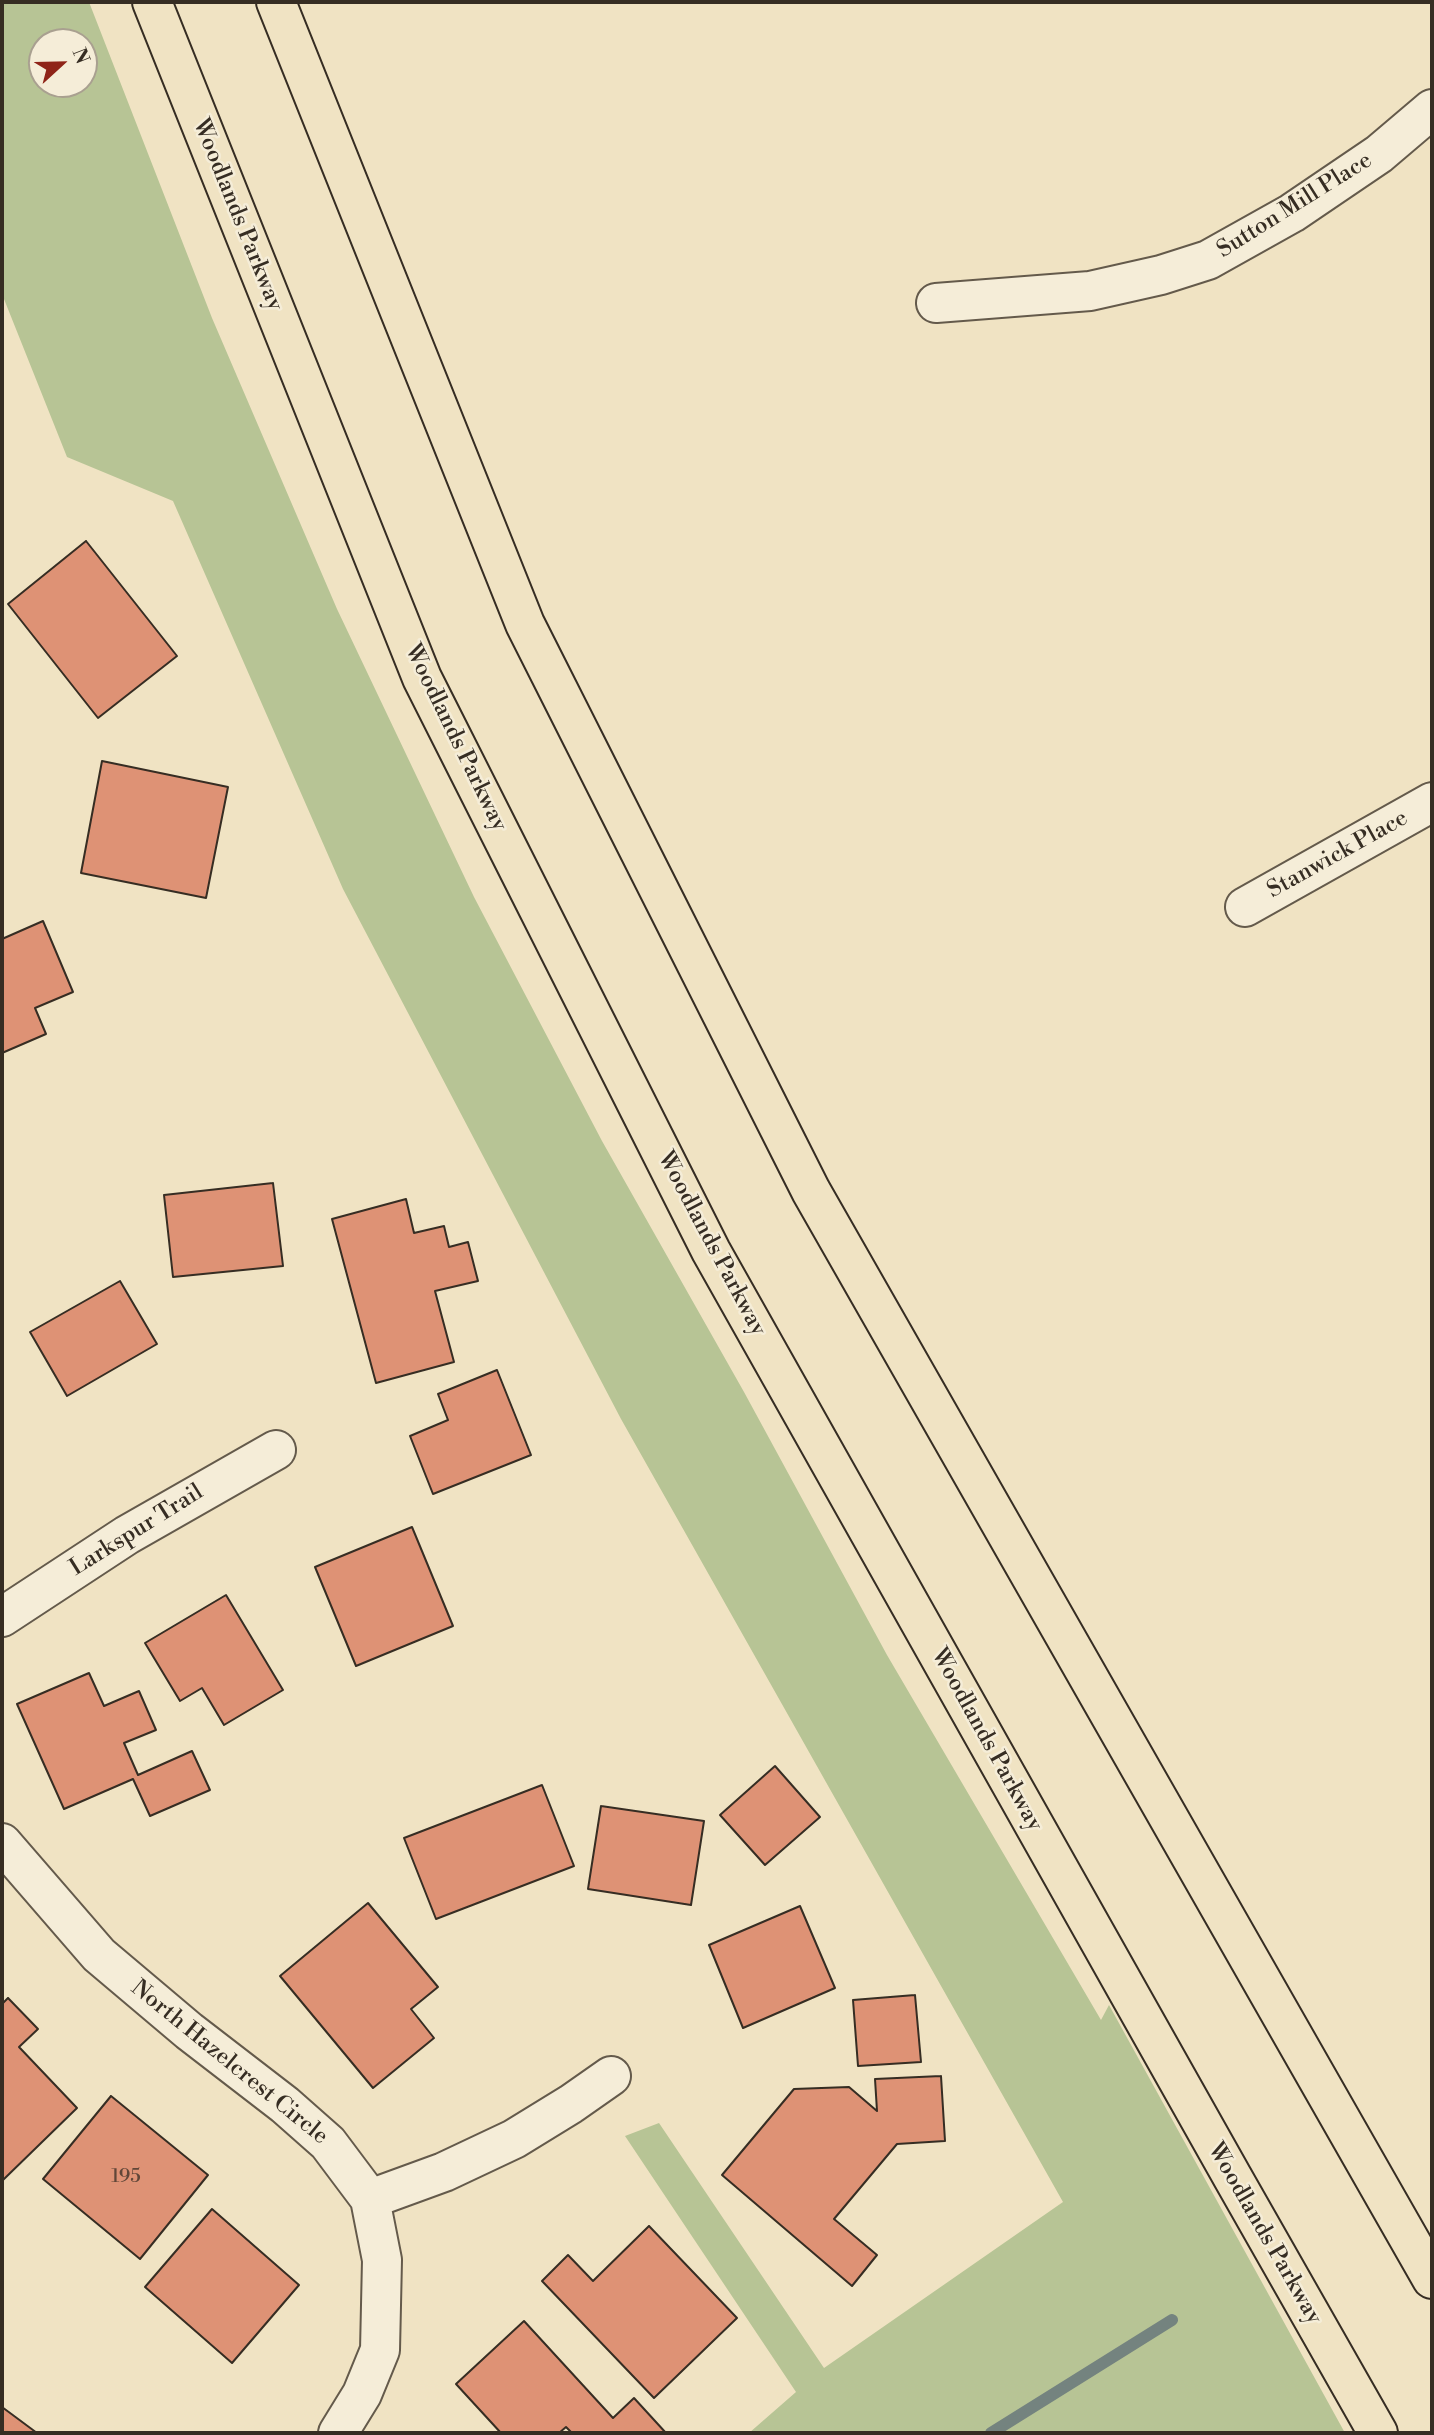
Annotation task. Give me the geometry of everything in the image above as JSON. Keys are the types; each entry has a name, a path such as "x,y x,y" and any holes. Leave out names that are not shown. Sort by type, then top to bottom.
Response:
{"main road":[{"name":"Woodlands Parkway","path":"152,2 412,653 711,1251 1378,2433"},
{"path":"276,2 524,624 811,1191 1432,2279"}],"street":[{"name":"Sutton Mill Place","path":"936,303 1090,291 1161,275 1208,260 1292,214 1379,154 1432,110"},
{"name":"Stanwick Place","path":"1245,907 1432,802"},
{"name":"Larkspur Trail","path":"2,1617 127,1535 275,1450"},
{"name":"North Hazelcrest Circle","path":"2,1843 99,1955 328,2143 370,2199 382,2260 380,2350 362,2394 338,2433"},
{"path":"370,2199 444,2172 514,2138 611,2076"}],"green space":[{"path":"2,2 89,2 212,318 337,609 474,897 602,1141 744,1392 887,1655 1101,2020 1109,2005 1345,2433 749,2433 796,2392 625,2136 659,2123 824,2368 1063,2202 621,1419 343,889 173,501 67,457 2,294"}],"building":[{"path":"86,541 177,656 98,718 8,604"},
{"path":"102,761 228,787 206,898 81,873"},
{"path":"43,921 73,992 35,1008 46,1034 2,1053 2,939"},
{"path":"273,1183 283,1266 173,1277 164,1195"},
{"path":"406,1199 414,1233 444,1226 449,1247 468,1242 478,1281 435,1291 454,1362 376,1383 332,1219"},
{"path":"120,1281 157,1344 67,1396 30,1332"},
{"path":"497,1370 531,1455 433,1494 410,1436 448,1420 438,1394"},
{"path":"412,1527 453,1626 356,1666 315,1567"},
{"path":"226,1595 283,1690 224,1725 202,1688 180,1701 145,1643"},
{"path":"89,1673 104,1706 139,1691 156,1730 124,1743 138,1775 192,1751 210,1790 150,1816 133,1779 64,1809 17,1704"},
{"path":"775,1766 820,1817 765,1865 720,1815"},
{"path":"542,1785 574,1866 436,1919 404,1838"},
{"path":"601,1806 704,1821 691,1905 588,1889"},
{"path":"368,1903 438,1987 411,2009 434,2038 373,2088 280,1976"},
{"path":"800,1906 835,1988 743,2028 709,1945"},
{"path":"915,1995 921,2062 858,2066 853,2000"},
{"path":"8,1998 38,2029 19,2047 77,2108 3,2180 2,2004"},
{"path":"941,2076 945,2141 897,2144 834,2219 877,2255 852,2286 722,2175 794,2089 849,2087 877,2111 875,2079"},
{"path":"111,2096 208,2175 140,2259 43,2179"},
{"path":"212,2209 299,2285 232,2363 145,2287"},
{"path":"649,2226 737,2318 654,2398 542,2281 568,2255 593,2281"},
{"path":"524,2321 613,2418 634,2398 666,2433 572,2433 566,2427 559,2433 501,2433 456,2384"},
{"path":"2,2407 37,2433 2,2433"}],"waterway":[{"path":"991,2433 1172,2320"}]}
